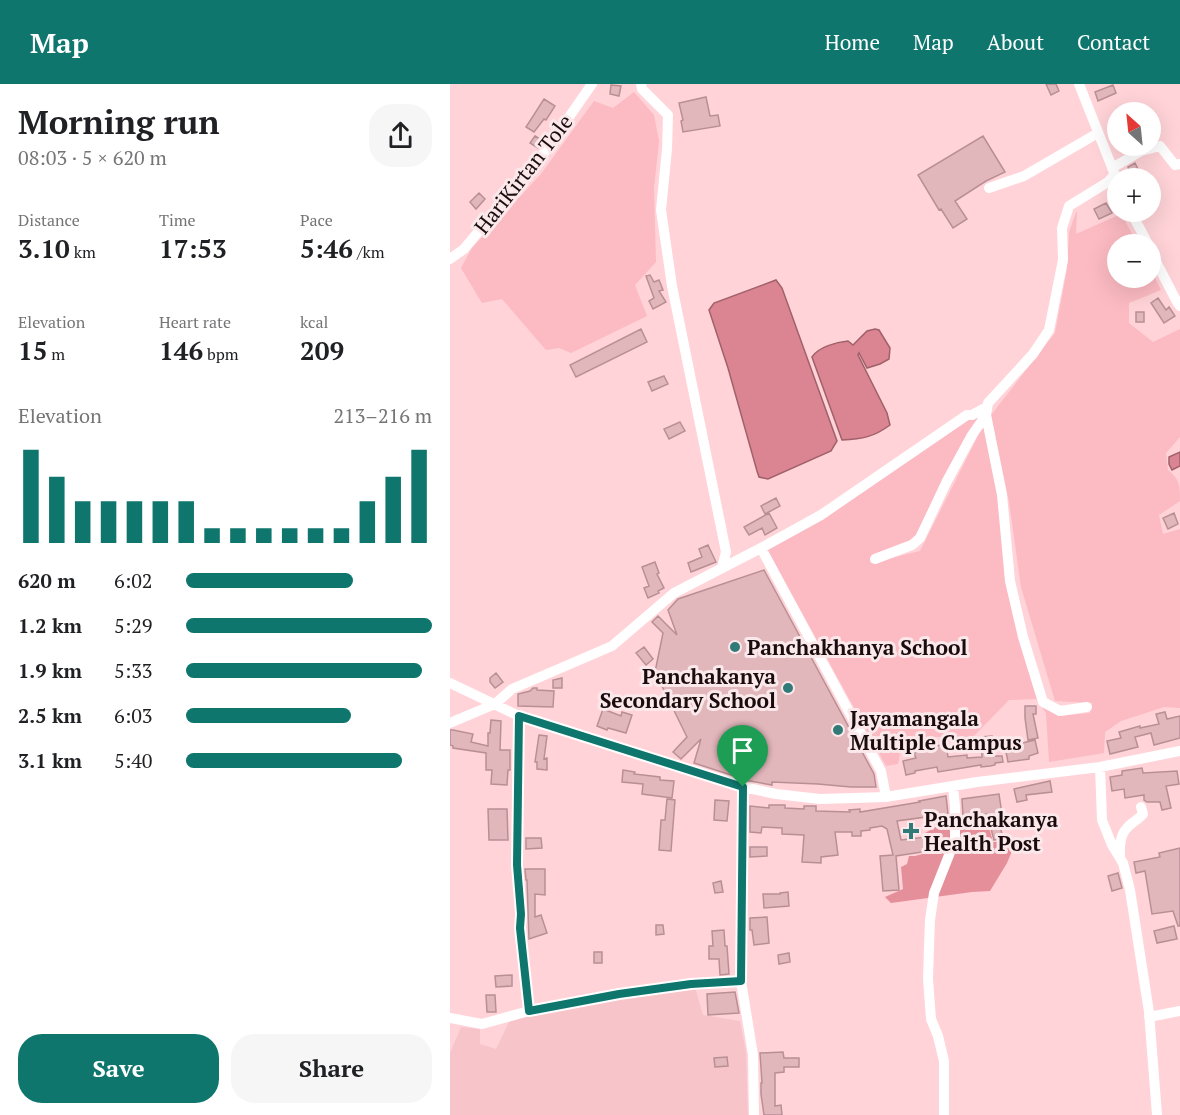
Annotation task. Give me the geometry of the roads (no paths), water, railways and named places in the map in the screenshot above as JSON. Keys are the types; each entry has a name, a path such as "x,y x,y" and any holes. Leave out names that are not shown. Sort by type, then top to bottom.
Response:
{"street":[{"name":"HariKirtan Tole","path":"450,259 464,249 544,153 592,84"},
{"path":"641,84 642,88 668,115 661,210 672,286 726,552 722,568"},
{"path":"1079,84 1112,168"},
{"path":"989,189 1024,176 1098,134"},
{"path":"1122,168 1142,151 1160,146 1175,165 1180,164"},
{"path":"875,559 912,545 920,538 947,481 986,411 988,403 1033,354 1049,330 1063,260 1062,228 1069,206 1107,183"},
{"path":"1161,271 1180,306"},
{"path":"450,723 495,704 512,689 612,646 674,593 820,515 967,415 986,411"},
{"path":"986,411 1002,495 1010,581 1023,637 1043,702 1060,711 1087,707"},
{"path":"761,548 881,771 886,797"},
{"path":"450,683 519,716 743,787 776,794 820,799 886,797 1100,767 1180,752"},
{"path":"519,716 517,865 520,928 529,1011"},
{"path":"1100,767 1102,820 1112,845 1123,863 1130,890 1149,1017 1157,1115"},
{"path":"944,1115 944,1061 931,1019 928,980 930,920 934,893 955,840 953,786"},
{"path":"743,787 741,981 753,1055 754,1115"},
{"path":"1120,859 1120,844 1123,835 1127,828 1143,814 1141,807"},
{"path":"450,1018 482,1024 529,1011 619,994 741,981"},
{"path":"1149,1017 1180,1011"}],"place":[{"name":"Panchakhanya School","path":"735,647"},
{"name":"Panchakanya Secondary School","path":"788,688"},
{"name":"Jayamangala Multiple Campus","path":"838,730"},
{"name":"Panchakanya Health Post","path":"911,831"}]}
